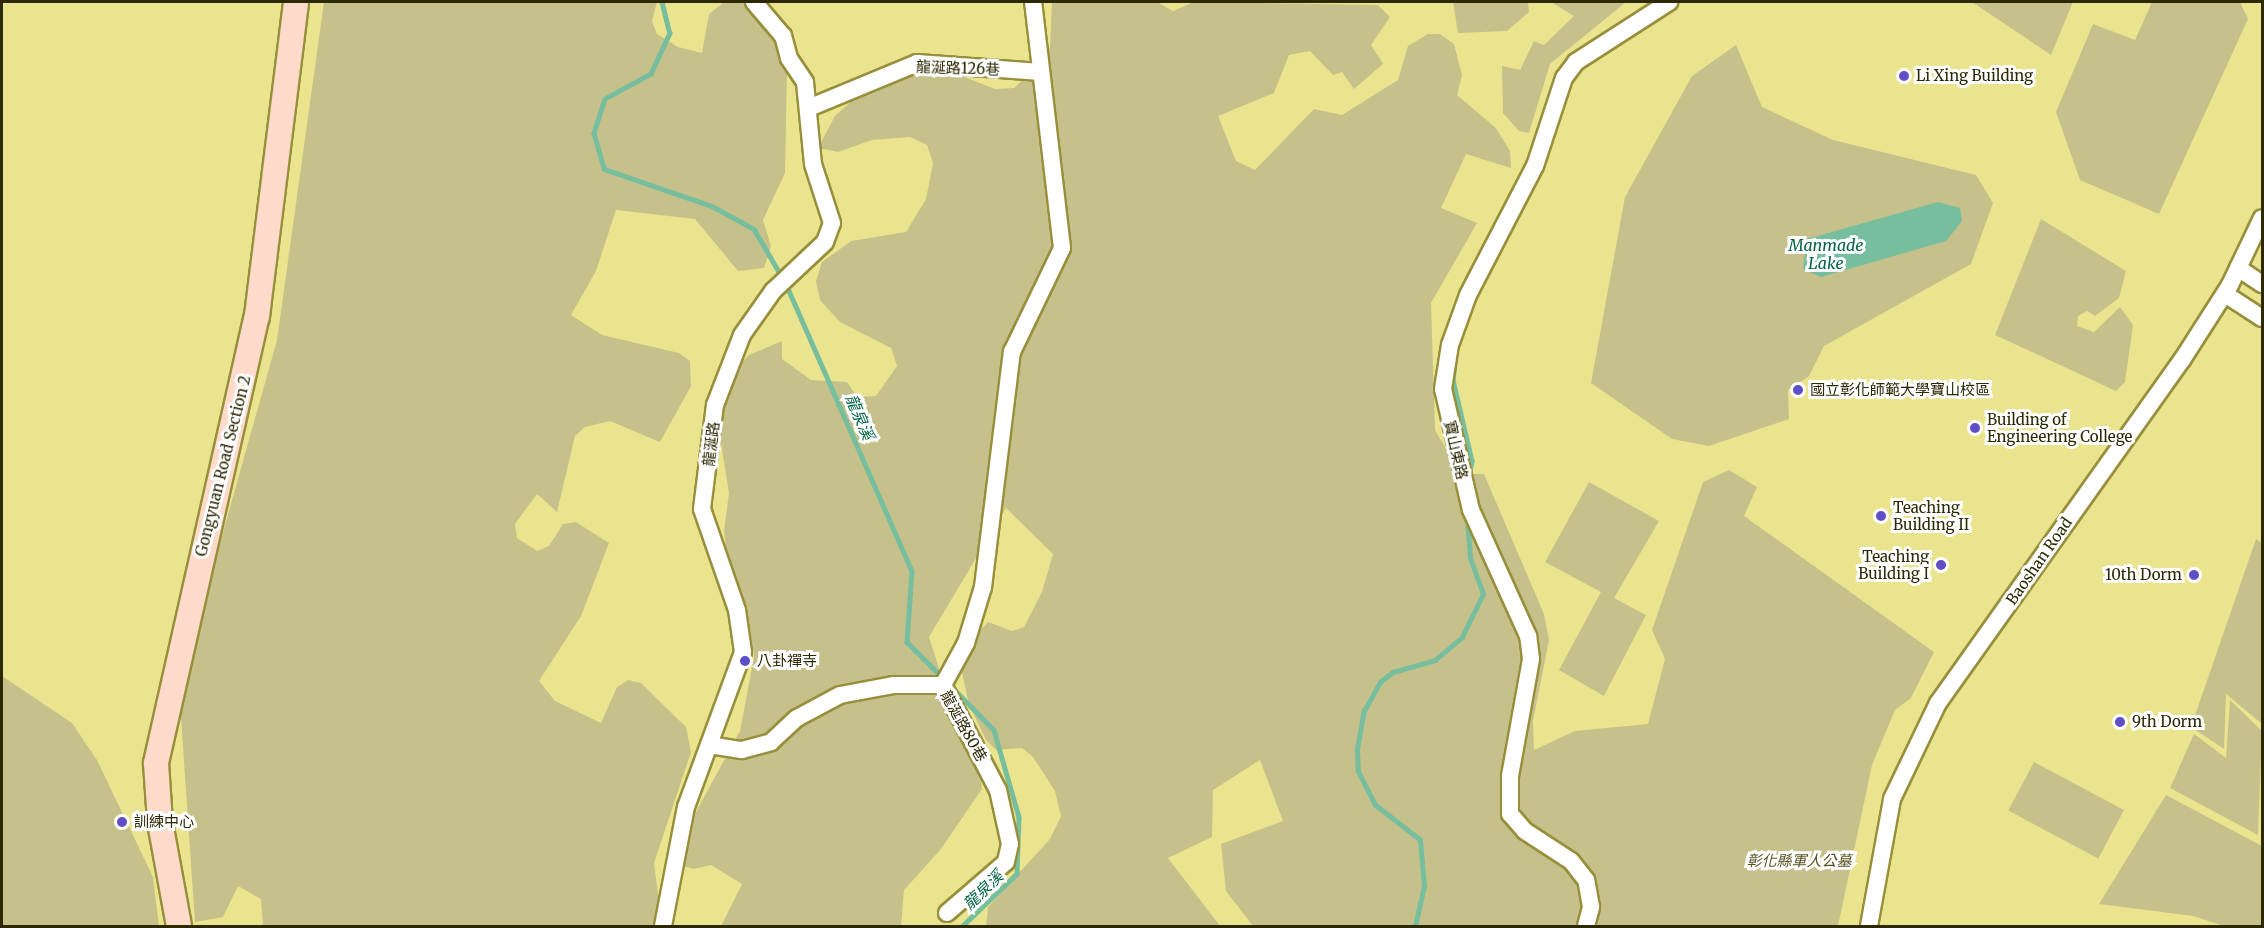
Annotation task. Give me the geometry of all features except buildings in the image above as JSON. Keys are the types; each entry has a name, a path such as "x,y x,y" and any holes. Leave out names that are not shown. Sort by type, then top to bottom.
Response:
{"main road":[{"name":"Gongyuan Road Section 2","path":"179,927 160,822 156,763 170,681 257,316 296,2"}],"street":[{"name":"龍涎路","path":"663,927 672,860 709,746 743,652 736,610 702,509 715,405 742,335 773,291 825,242 832,224 813,165 811,107 783,36 754,2"},
{"path":"943,686 966,643 983,587 1012,352 1062,248 1033,2"},
{"name":"寶山東路","path":"1586,927 1591,907 1586,880 1571,861 1525,831 1510,814 1510,776 1531,659 1528,636 1471,510 1443,388 1450,345 1468,295 1535,166 1564,78 1576,62 1669,2"},
{"name":"龍涎路126巷","path":"811,107 917,63 1041,72"},
{"name":"Baoshan Road","path":"1869,927 1892,799 1938,703 2225,294 2262,218"},
{"path":"2238,268 2262,284"},
{"path":"2225,294 2262,318"},
{"name":"龍涎路80巷","path":"709,746 742,750 771,742 798,718 840,695 894,685 943,686 998,790 1010,844 1006,862 947,913"}],"green space":[{"path":"324,2 657,2 652,21 657,34 678,47 702,53 709,14 724,2 752,2 781,43 787,69 785,173 763,220 771,246 764,268 738,271 695,219 616,210 596,271 571,315 602,335 679,353 690,361 691,386 660,442 610,421 585,427 575,436 557,512 537,494 515,524 517,538 537,551 549,546 563,524 576,522 609,543 581,616 539,681 555,701 601,723 617,687 628,680 641,683 686,727 691,752 654,863 659,902 653,926 263,926 261,899 238,886 223,917 195,922 179,689 277,340"},
{"name":"彰化縣軍人公墓","path":"1052,2 1157,2 1173,11 1194,2 1378,5 1390,17 1371,45 1383,64 1354,89 1342,72 1333,75 1310,51 1289,55 1274,93 1218,116 1236,161 1255,170 1314,109 1342,115 1398,80 1408,46 1428,34 1440,34 1454,44 1462,75 1457,95 1496,128 1510,151 1511,168 1466,154 1441,208 1477,223 1431,303 1435,430 1461,474 1484,474 1544,614 1549,640 1533,721 1534,750 1575,731 1648,724 1665,659 1652,630 1703,482 1729,470 1757,487 1744,516 1934,652 1911,698 1895,710 1872,765 1838,926 1253,926 1226,891 1221,844 1283,821 1260,760 1213,790 1212,837 1168,858 1220,926 986,926 988,907 1050,839 1061,816 1055,791 1033,757 1022,748 996,750 986,740 969,704 960,664 961,651 988,622 1012,631 1024,627 1042,592 1053,554 1006,508 929,637 962,740 980,771 982,789 941,849 904,890 901,926 721,926 742,884 711,865 693,869 675,863 678,845 740,731 754,657 749,621 728,568 724,531 729,493 717,418 724,381 749,355 782,341 782,359 811,380 847,382 857,397 876,396 897,366 891,348 840,322 820,300 816,281 822,262 851,241 906,232 926,199 933,163 927,145 910,137 872,140 838,152 818,148 835,116 888,68 944,69 995,89 1014,88 1041,63 1050,47"},
{"path":"1453,2 1528,2 1529,12 1507,31 1458,33"},
{"path":"1551,2 1626,2 1550,64 1529,133 1519,131 1503,113 1502,66 1520,70 1534,41 1544,45 1574,16"},
{"path":"1972,2 2073,2 2051,55"},
{"path":"2152,2 2240,2 2248,19 2159,214 2080,180 2056,112 2093,24 2135,40"},
{"path":"1736,45 1762,107 1833,140 1976,175 1993,203 1971,264 1824,346 1809,376 1788,390 1789,419 1709,446 1672,439 1591,383 1625,197 1692,76"},
{"path":"2041,219 2126,271 2119,298 2095,316 2087,311 2078,316 2077,326 2094,332 2120,307 2133,325 2125,382 2116,391 1995,335"},
{"path":"1589,482 1659,521 1614,598 1646,615 1604,696 1559,670 1601,592 1545,562"},
{"path":"2256,539 2262,543 2262,724 2226,694 2224,749 2191,727"},
{"path":"2,676 72,723 97,760 153,877 159,926 2,926"},
{"path":"2230,700 2262,731 2258,835 2170,788 2194,734 2226,758"},
{"path":"2034,762 2124,810 2098,858 2008,811"},
{"path":"2166,795 2262,846 2262,926 2224,926 2193,916 2099,904"}],"water":[{"name":"Manmade Lake","path":"1938,202 1960,208 1962,221 1946,241 1821,277 1803,269 1807,239"}],"waterway":[{"name":"龍泉溪","path":"662,2 670,33 651,74 605,99 594,133 604,169 712,206 754,229 782,277"},
{"name":"龍泉溪","path":"786,284 912,571 907,642 943,678"},
{"path":"1455,364 1453,380 1472,461 1469,476"},
{"path":"1415,926 1424,886 1420,840 1375,805 1358,771 1357,749 1364,711 1380,682 1393,672 1435,660 1462,637 1483,594 1470,558 1467,517"},
{"name":"龍泉溪","path":"953,688 994,730 1019,817 1017,874 963,926"}],"place":[{"name":"Li Xing Building","path":"1904,76"},
{"name":"國立彰化師範大學寶山校區","path":"1798,390"},
{"name":"Building of Engineering College","path":"1975,428"},
{"name":"Teaching Building II","path":"1881,516"},
{"name":"Teaching Building I","path":"1941,565"},
{"name":"10th Dorm","path":"2194,575"},
{"name":"八卦禪寺","path":"745,661"},
{"name":"9th Dorm","path":"2120,722"},
{"name":"訓練中心","path":"122,822"}]}
